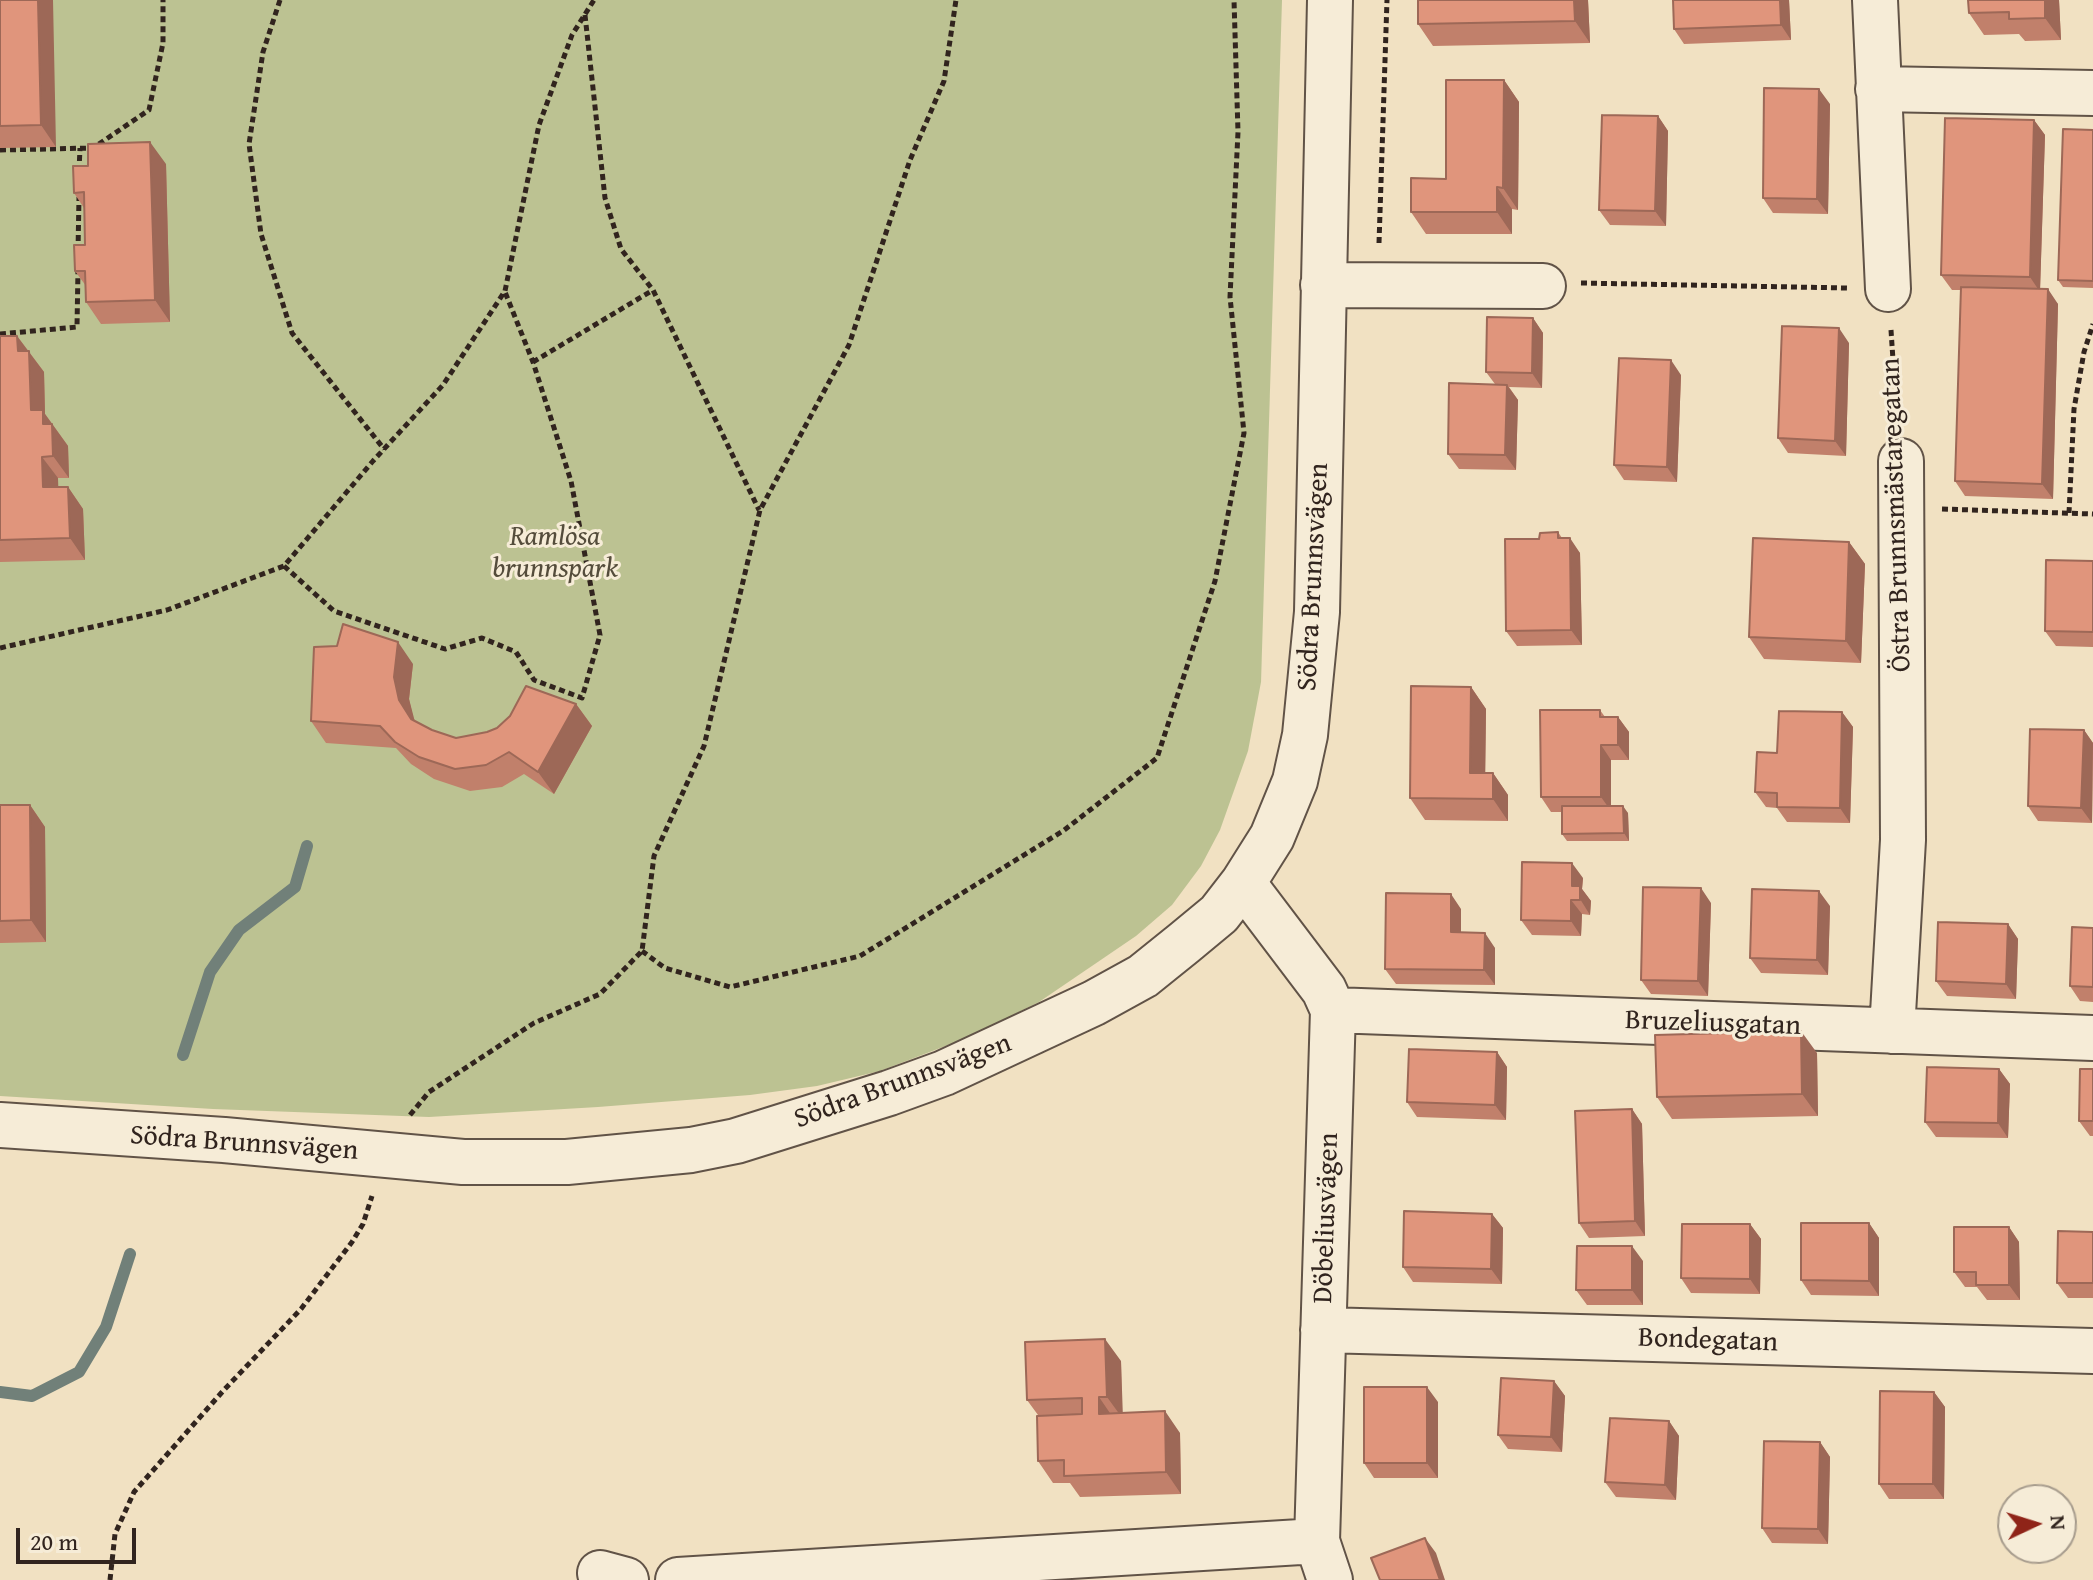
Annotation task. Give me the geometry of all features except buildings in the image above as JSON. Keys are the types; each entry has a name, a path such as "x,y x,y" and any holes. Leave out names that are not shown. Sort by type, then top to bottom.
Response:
{"street":[{"name":"Södra Brunnsvägen","path":"0,1125 463,1162 515,1163 649,1156 736,1141 862,1102 944,1073 997,1050 1143,976 1219,914 1272,837 1295,781 1305,735 1317,612 1330,0"},
{"path":"1875,0 1888,289"},
{"path":"1878,89 2093,93"},
{"path":"1323,285 1543,286"},
{"name":"Östra Brunnsmästaregatan","path":"1892,1031 1903,840 1901,461"},
{"path":"1243,883 1324,990 1333,1010"},
{"name":"Bruzeliusgatan","path":"1333,1010 2093,1038"},
{"name":"Döbeliusvägen","path":"1324,1561 1323,1330 1333,1010"},
{"name":"Bondegatan","path":"1323,1330 2093,1351"},
{"path":"678,1580 1324,1561"}],"path":[{"path":"0,150 93,148 149,110 163,43 163,0"},
{"path":"280,0 263,52 249,144 261,234 292,333 384,449"},
{"path":"0,648 167,610 284,566 443,385 505,291 539,125 572,35 594,0"},
{"path":"110,1580 115,1534 134,1492 301,1309 352,1242 371,1204 378,1154 429,1092 534,1023 600,994 642,951 654,856 704,746 760,510 849,345 910,160 944,81 956,0"},
{"path":"642,951 665,968 730,987 860,956 1063,831 1157,758 1215,581 1244,433 1230,297 1238,132 1234,0"},
{"path":"1378,286 1387,0"},
{"path":"585,15 605,198 621,249 653,290 760,510"},
{"path":"79,178 80,148"},
{"path":"78,253 79,193"},
{"path":"0,334 77,327 78,268"},
{"path":"1543,286 1565,282 1888,289"},
{"name":"Östra Brunnsmästaregatan","path":"1888,289 1901,461"},
{"path":"533,362 653,290"},
{"path":"284,566 334,611 445,649 482,638 516,652 534,680 582,698 600,635 571,481 533,362 505,291"},
{"path":"2069,513 2074,409 2084,352 2093,324"},
{"path":"1901,508 2093,514"}],"green space":[{"name":"Ramlösa brunnspark","path":"0,0 1282,0 1261,682 1248,751 1220,830 1201,866 1172,905 1136,936 1039,1002 969,1037 880,1071 817,1086 750,1095 429,1117 213,1109 0,1096"}],"waterway":[{"path":"183,1055 210,972 239,930 295,887 307,846"},
{"path":"0,1392 32,1396 79,1372 106,1327 130,1254"}]}
